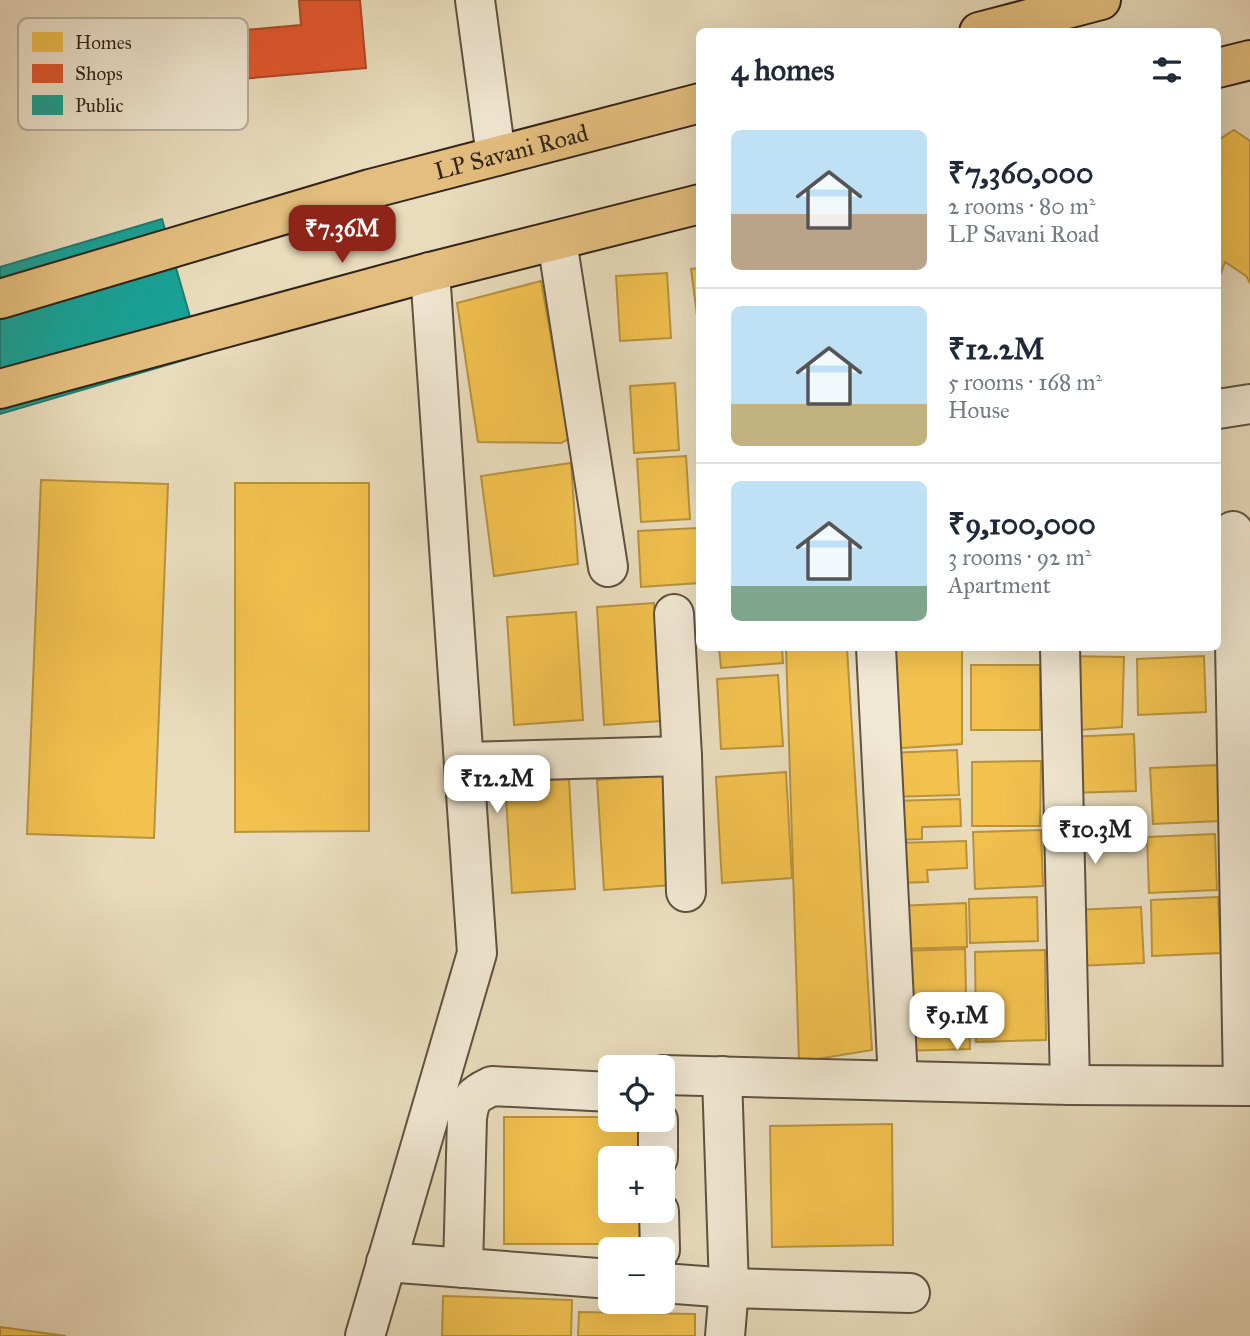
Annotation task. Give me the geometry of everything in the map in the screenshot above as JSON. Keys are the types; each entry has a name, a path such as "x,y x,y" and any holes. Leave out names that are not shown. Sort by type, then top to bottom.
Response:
{"main road":[{"path":"994,28 1101,0"},
{"path":"1221,67 1250,60"},
{"name":"LP Savani Road","path":"0,299 370,189 696,104"},
{"path":"0,389 430,272 696,205"}],"street":[{"path":"475,0 496,156"},
{"path":"557,241 608,567"},
{"path":"365,1336 477,953 430,272"},
{"path":"1221,409 1250,404"},
{"path":"675,1075 1070,1085 1247,1086 1234,531"},
{"path":"674,614 686,891"},
{"path":"876,651 898,1080"},
{"path":"1060,651 1070,1085"},
{"path":"464,762 682,756"},
{"path":"442,1070 598,1074"},
{"path":"722,1076 729,1288 725,1336"},
{"path":"463,1268 467,1118 475,1094 492,1086 598,1091"},
{"path":"386,1262 598,1278"},
{"path":"675,1284 910,1293"}],"building: Homes":[{"path":"1234,130 1250,141 1250,283 1246,276 1225,262 1221,273 1221,138"},
{"path":"696,268 696,307 691,269"},
{"path":"667,273 671,338 620,341 616,276"},
{"path":"541,281 569,439 561,443 478,442 457,303"},
{"path":"675,383 679,450 634,453 630,386"},
{"path":"686,456 690,519 641,522 637,459"},
{"path":"571,463 578,564 494,576 481,476"},
{"path":"41,480 168,484 154,838 27,834"},
{"path":"235,483 369,483 369,831 235,832"},
{"path":"696,528 696,583 641,587 638,531"},
{"path":"654,603 661,721 604,725 597,607"},
{"path":"576,612 583,720 514,725 507,617"},
{"path":"719,651 782,651 783,663 721,668"},
{"path":"786,651 847,651 872,1050 799,1062"},
{"path":"886,651 962,651 962,744 887,749"},
{"path":"1066,656 1124,657 1122,727 1064,731"},
{"path":"1204,656 1206,712 1138,715 1137,659"},
{"path":"971,665 1040,665 1040,730 971,730"},
{"path":"778,675 783,746 721,749 717,679"},
{"path":"1134,734 1136,791 1068,793 1066,737"},
{"path":"957,750 959,795 890,797 889,753"},
{"path":"1041,761 1040,826 972,826 972,762"},
{"path":"1218,765 1220,821 1153,824 1150,768"},
{"path":"786,772 792,878 722,883 716,777"},
{"path":"665,775 672,885 604,890 597,780"},
{"path":"569,779 575,889 512,893 505,783"},
{"path":"960,799 961,826 922,827 922,839 892,840 891,801"},
{"path":"1041,830 1043,886 975,889 973,832"},
{"path":"1215,834 1217,890 1149,893 1147,837"},
{"path":"966,841 967,868 927,870 928,882 898,883 897,843"},
{"path":"1037,897 1038,941 970,943 969,899"},
{"path":"1218,897 1221,953 1152,956 1151,900"},
{"path":"966,903 967,947 899,949 897,906"},
{"path":"1141,907 1144,963 1076,966 1074,910"},
{"path":"965,949 966,993 898,996 896,951"},
{"path":"1045,950 1046,1040 976,1042 975,952"},
{"path":"968,1004 970,1049 901,1051 900,1007"},
{"path":"504,1117 598,1117 598,1132 640,1132 640,1146 598,1146 598,1223 640,1223 640,1237 598,1237 598,1244 504,1244"},
{"path":"892,1124 893,1245 772,1247 770,1126"},
{"path":"443,1296 572,1300 571,1336 442,1336"},
{"path":"579,1312 695,1314 695,1336 578,1336"},
{"path":"0,1327 66,1336 0,1336"}],"building: Shops":[{"path":"299,0 360,0 366,68 248,78 248,30 301,25"}],"building: Public":[{"path":"162,219 201,355 0,414 0,267"}]}
